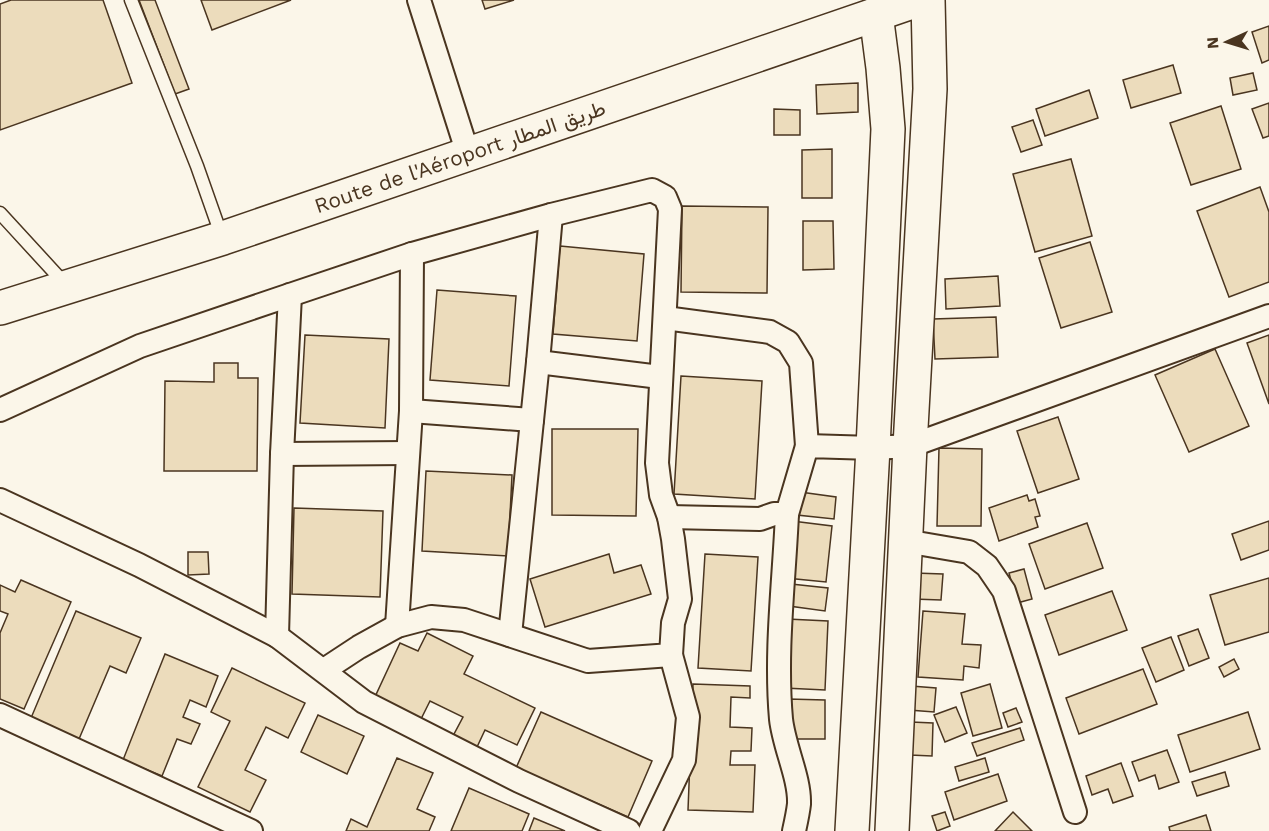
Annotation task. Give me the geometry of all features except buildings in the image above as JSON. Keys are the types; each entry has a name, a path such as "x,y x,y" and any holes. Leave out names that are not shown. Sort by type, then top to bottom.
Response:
{"main road":[{"name":"Route de l'Aéroport طريق المطار","path":"0,308 223,238 918,0"},
{"path":"892,831 905,541 930,89 928,0"},
{"path":"852,831 888,129 876,14"}],"street":[{"path":"419,0 468,154"},
{"path":"0,410 140,346 412,254 551,215 652,190 665,197 670,209 657,463 661,495 669,517 680,599 673,622 671,655 688,717 684,760 650,831"},
{"path":"510,635 551,215"},
{"path":"397,626 411,411 412,254"},
{"path":"277,636 282,454 290,295"},
{"path":"807,446 873,448 910,446 1269,316"},
{"path":"665,318 770,332 788,342 801,363 807,446 787,514 779,656 781,720 799,803 794,831"},
{"path":"538,362 660,377"},
{"path":"411,411 532,420"},
{"path":"282,454 408,453"},
{"path":"0,500 139,565 277,636 364,702 519,781 629,831"},
{"path":"669,517 760,519 774,514 787,514"},
{"path":"905,541 969,552 987,566 1004,591 1075,812"},
{"path":"324,670 397,626 430,617 464,620 588,661 671,655"},
{"path":"0,715 251,831"}],"lane":[{"path":"131,0 161,71 223,238"},
{"path":"0,213 68,287"}]}
